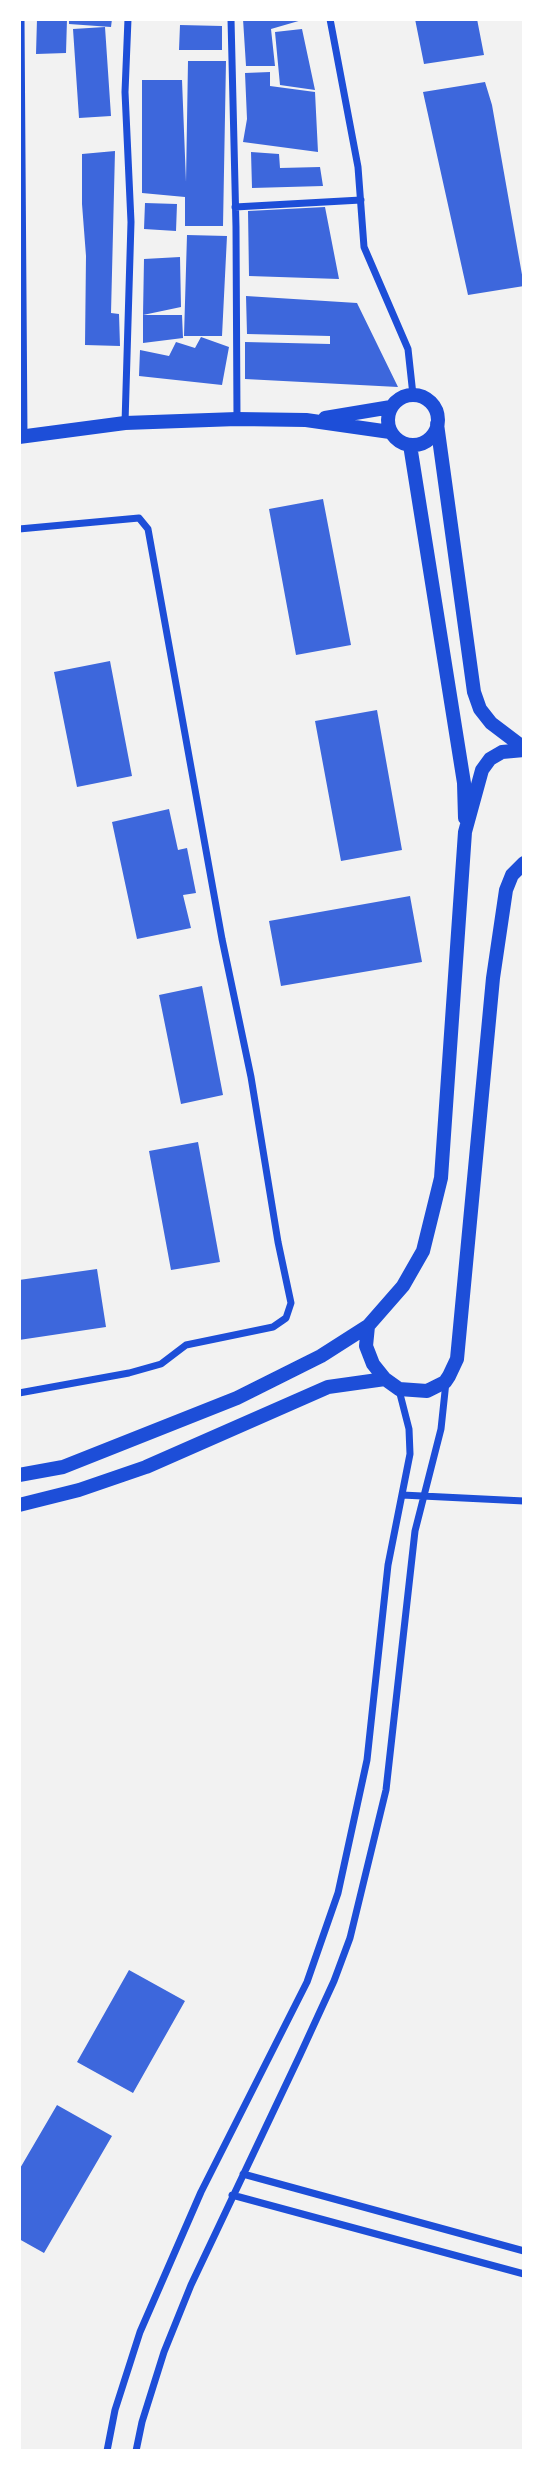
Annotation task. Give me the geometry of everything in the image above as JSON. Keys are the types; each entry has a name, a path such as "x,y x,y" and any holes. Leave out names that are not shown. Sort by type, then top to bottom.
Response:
{"main road":[{"path":"306,420 391,407 404,397 413,396 421,397 434,408 474,692 480,709 491,723 524,749"},
{"path":"390,432 388,415 391,407"},
{"path":"22,437 125,423 237,419 306,420 390,432 402,443 418,445 431,438 437,424"},
{"path":"19,1475 63,1467 237,1398 321,1356 368,1326 403,1286 423,1251 441,1178 465,832 464,783 410,445"},
{"path":"465,832 482,769 490,759 502,752 524,749"},
{"path":"368,1326 366,1346 373,1364 399,1389 426,1391 447,1380 457,1359 493,978 506,890 524,853"},
{"path":"512,875 524,863"},
{"path":"19,1506 146,1468 328,1387 386,1379"}],"street":[{"path":"21,19 22,437"},
{"path":"125,423 131,222 125,92 128,19"},
{"path":"231,19 237,419"},
{"path":"330,19 358,167 364,247 408,349 413,396"},
{"path":"235,207 360,200"},
{"path":"19,529 139,518 149,528 222,939 251,1077 278,1242 291,1303 286,1318 273,1327 186,1345 161,1364 139,1370 19,1393"},
{"path":"136,2451 142,2422 164,2353 191,2285 334,1981 350,1938 386,1790 414,1541 422,1496 441,1429 447,1380"},
{"path":"107,2451 115,2410 140,2332 201,2192 307,1982 338,1894 367,1760 388,1564 410,1454 409,1429 399,1389"},
{"path":"402,1495 524,1501"},
{"path":"243,2174 524,2251"},
{"path":"232,2195 524,2274"}],"building":[{"path":"37,19 67,19 66,53 36,54"},
{"path":"69,19 112,19 111,27 69,24"},
{"path":"243,19 302,20 271,29 275,66 246,66"},
{"path":"415,19 477,19 484,55 424,64"},
{"path":"180,25 222,26 222,50 179,50"},
{"path":"105,27 111,116 79,118 73,29"},
{"path":"302,29 315,90 280,85 275,32"},
{"path":"188,61 226,61 223,226 185,226 185,197 142,193 142,80 182,80 186,182"},
{"path":"270,72 270,86 315,92 318,152 243,142 247,119 245,73"},
{"path":"485,82 492,105 524,286 468,295 423,92"},
{"path":"115,151 111,313 119,314 120,346 85,345 86,256 82,154"},
{"path":"251,152 279,154 280,168 320,167 323,186 252,188"},
{"path":"145,203 177,204 176,231 144,229"},
{"path":"325,207 339,279 249,276 248,211"},
{"path":"187,235 227,236 222,336 184,336"},
{"path":"180,257 181,307 143,315 144,259"},
{"path":"246,296 357,303 398,387 245,379 245,342 330,344 330,336 247,334"},
{"path":"143,315 182,315 183,338 143,343"},
{"path":"201,337 229,347 222,385 139,376 140,350 169,356 176,342 195,348"},
{"path":"323,499 351,645 296,655 269,509"},
{"path":"110,661 132,776 77,787 54,672"},
{"path":"377,710 402,850 341,861 315,721"},
{"path":"169,809 178,850 187,848 196,893 183,895 191,928 137,939 112,822"},
{"path":"410,896 422,962 281,986 269,921"},
{"path":"202,986 223,1095 181,1104 159,995"},
{"path":"198,1142 220,1262 171,1270 149,1151"},
{"path":"97,1269 106,1327 19,1340 19,1280"},
{"path":"129,1970 185,2001 133,2093 77,2062"},
{"path":"57,2105 112,2136 44,2253 19,2239 19,2170"}]}
